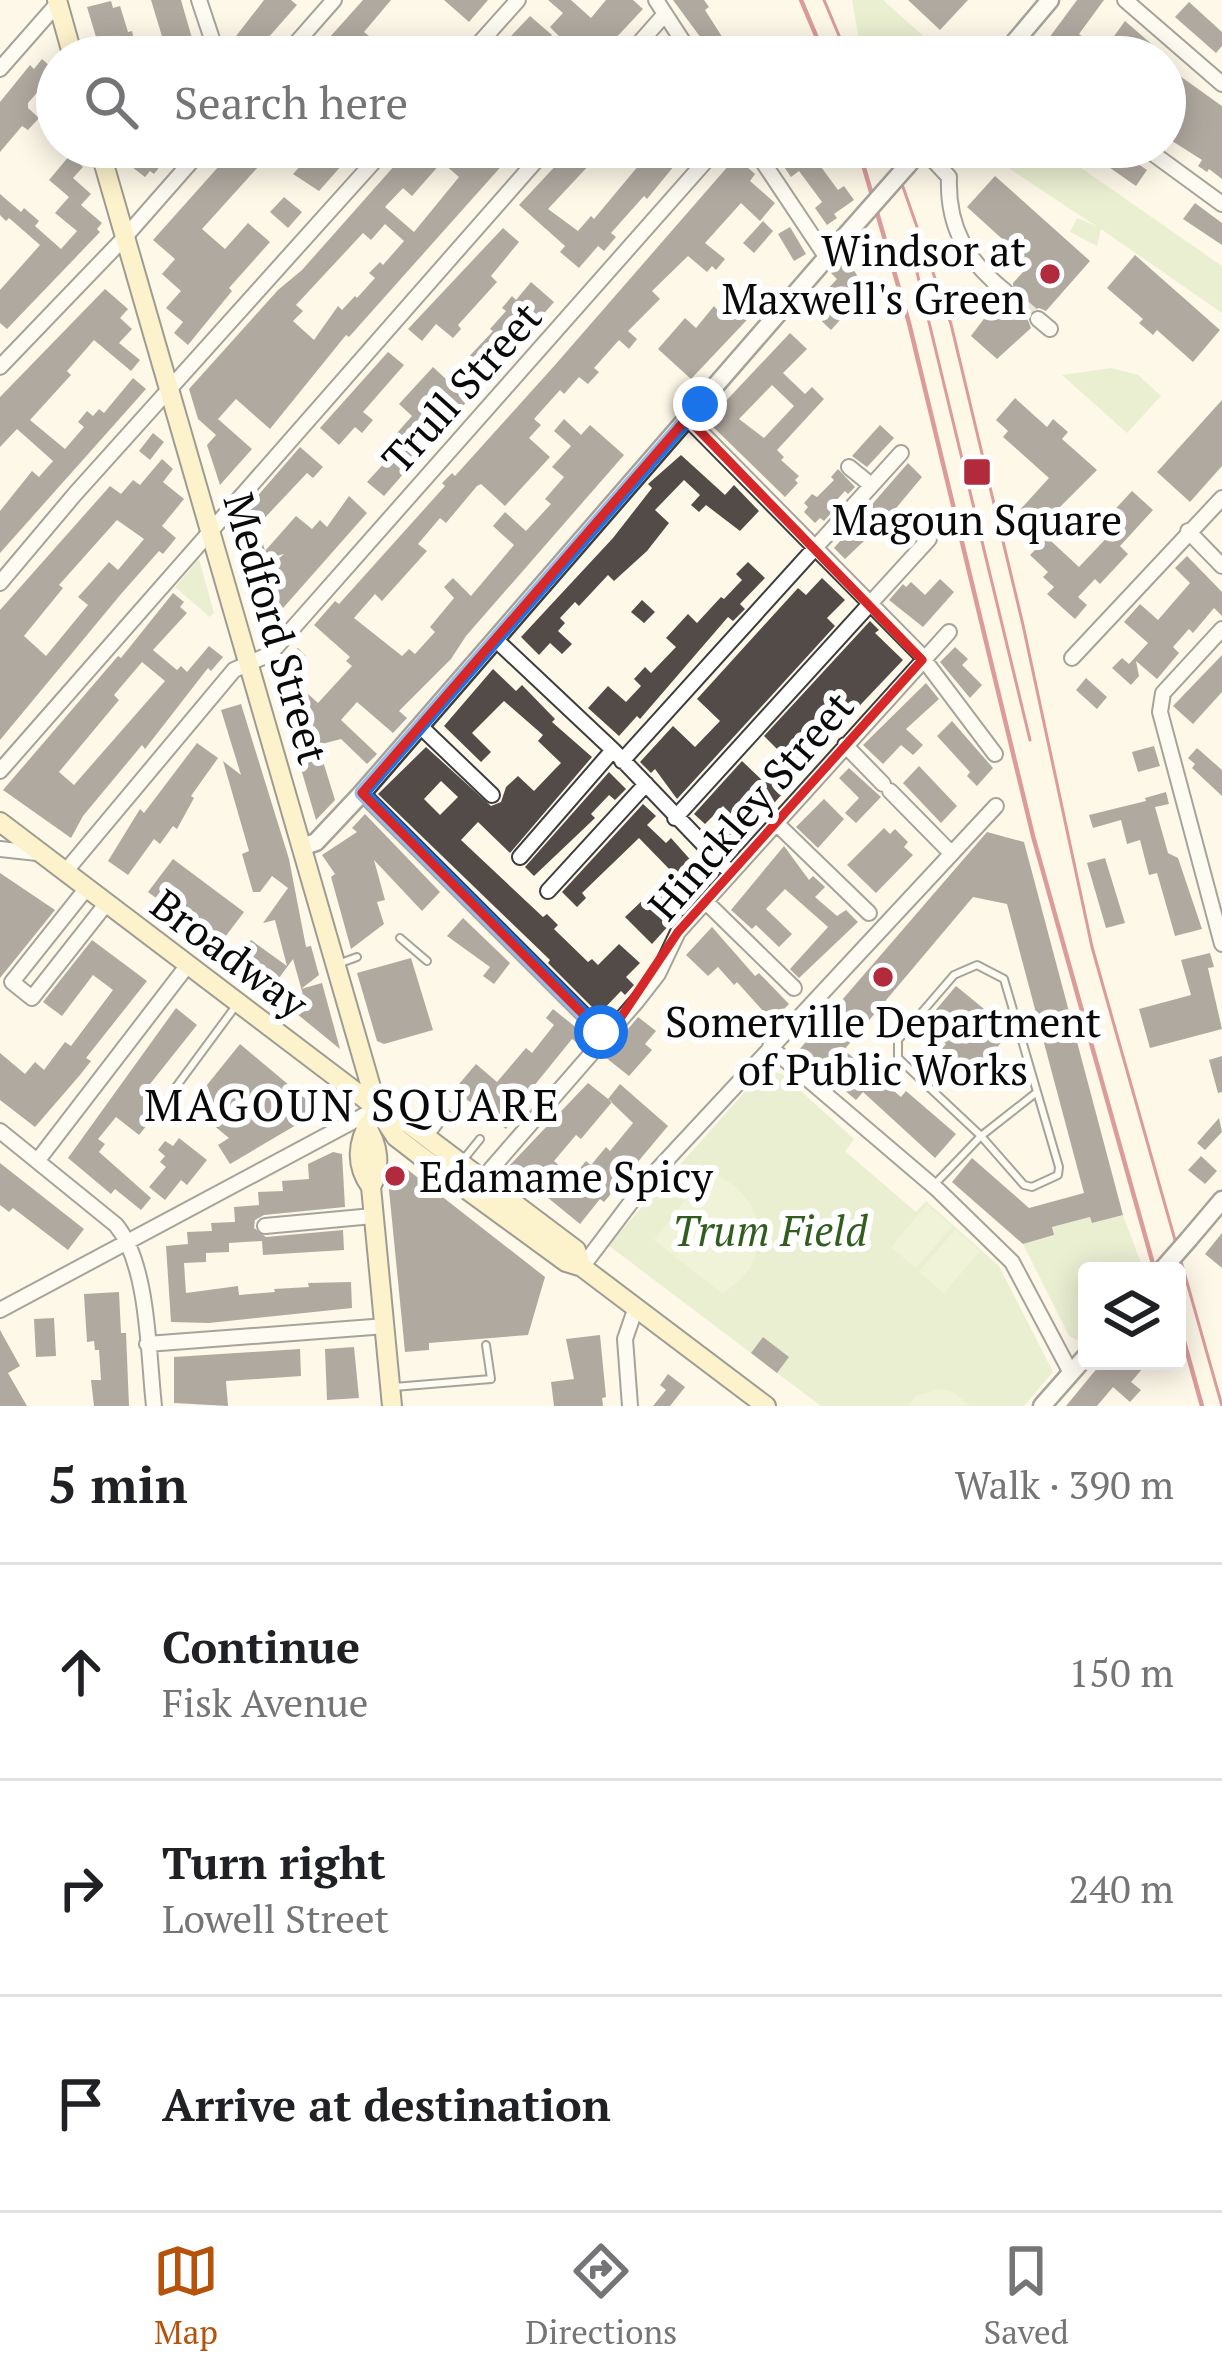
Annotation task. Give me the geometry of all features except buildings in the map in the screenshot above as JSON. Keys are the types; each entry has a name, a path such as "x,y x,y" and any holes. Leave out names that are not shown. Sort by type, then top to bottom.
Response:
{"main road":[{"path":"57,1 68,36"},
{"name":"Medford Street","path":"105,168 377,1108"},
{"name":"Broadway","path":"0,822 476,1186 576,1250 583,1267 766,1406"},
{"path":"374,1181 362,1174 359,1141 377,1108"},
{"path":"391,1397 373,1216 374,1181 391,1155 423,1146"},
{"name":"Broadway","path":"423,1146 461,1163 476,1186"}],"street":[{"path":"199,0 211,36"},
{"path":"302,36 334,0"},
{"path":"486,36 518,0"},
{"path":"656,0 679,36"},
{"path":"1018,36 1050,0"},
{"path":"1125,0 1167,36"},
{"path":"0,69 57,1"},
{"path":"646,36 665,14"},
{"path":"1186,53 1222,84"},
{"path":"0,367 186,168"},
{"path":"0,583 368,168"},
{"path":"0,770 529,168"},
{"name":"Trull Street","path":"64,872 234,670 270,654 699,168"},
{"path":"767,168 827,258"},
{"path":"302,847 316,842 362,793 905,168"},
{"path":"941,168 949,177 949,209 961,244 984,274 1005,291"},
{"path":"1173,168 1222,204"},
{"path":"687,418 869,602 922,660 995,754"},
{"path":"520,857 618,756 751,606 814,548 901,453"},
{"path":"849,467 871,485"},
{"path":"1072,658 1222,498"},
{"path":"1188,531 1222,566"},
{"path":"676,818 929,539"},
{"path":"1222,628 1163,693 1160,712 1222,944"},
{"name":"Hinckley Street","path":"476,1186 658,974 678,932 949,632"},
{"path":"495,639 730,872"},
{"path":"420,726 492,795"},
{"path":"845,745 950,852"},
{"path":"548,891 646,784"},
{"path":"362,793 607,1038"},
{"path":"583,1267 647,1181 996,806"},
{"path":"776,823 868,913"},
{"path":"0,849 40,853"},
{"path":"86,889 12,982 32,998 106,904"},
{"path":"706,902 794,988"},
{"path":"38,1160 187,966"},
{"path":"770,1047 934,1186 1012,1262 1071,1373"},
{"path":"0,1310 377,1108"},
{"path":"0,1131 116,1225 128,1240 137,1268 154,1406"},
{"path":"1169,1262 1222,1200"},
{"path":"265,1226 373,1216"},
{"path":"630,1406 626,1339 636,1307"},
{"path":"147,1344 386,1326"},
{"path":"1042,1406 1078,1365"}],"lane":[{"path":"400,938 427,961"},
{"path":"43,943 63,959"},
{"path":"336,964 357,957"},
{"path":"977,964 1004,980 1058,1175 1032,1187 1024,1185 980,1136 898,1058 898,1040 954,975 977,964"},
{"path":"173,1091 237,1003"},
{"path":"934,1186 980,1136 1037,1092"},
{"path":"423,1146 447,1114"},
{"path":"461,1163 479,1138"},
{"path":"391,1397 490,1379 486,1345"}],"highlighted area":[{"path":"687,418 922,660 678,932 607,1038 362,793"}],"green space":[{"path":"852,0 883,0 923,36 858,36"},
{"path":"1009,168 1081,168 1222,266 1222,313 1101,229 1097,246 1070,232 1077,218 1096,226"},
{"path":"1111,368 1138,375 1161,396 1127,433 1062,375"},
{"path":"199,559 214,613 210,617 175,587"},
{"name":"Trum Field","path":"782,1074 854,1139 845,1151 916,1212 926,1201 999,1266 1053,1372 1024,1406 821,1406 608,1245 760,1075"},
{"path":"710,1173 744,1196 758,1229 751,1264 722,1293 654,1240"},
{"path":"927,1205 952,1226 916,1268 891,1247"},
{"path":"1123,1215 1141,1262 1078,1262 1077,1340 1069,1336 1023,1244 1053,1236 1052,1227 1090,1217 1093,1223"},
{"path":"955,1230 980,1251 944,1293 919,1272"},
{"path":"941,1389 970,1406 907,1406 916,1396"}],"tunnel":[{"path":"1005,291 1038,319"}],"tram line":[{"path":"824,0 839,36"},
{"path":"896,168 951,324 1023,625 1092,947 1222,1406"},
{"path":"913,256 1030,740"}],"railway":[{"path":"801,0 816,36"},
{"path":"864,168 909,323 1033,836 1152,1262"},
{"path":"1186,1348 1202,1406"}],"place":[{"name":"Windsor at Maxwell's Green","path":"1050,274"},
{"name":"Magoun Square","path":"977,472"},
{"name":"Somerville Department of Public Works","path":"883,977"},
{"name":"Edamame Spicy","path":"395,1176"}],"district":[{"name":"MAGOUN SQUARE","path":"353,1104"}],"route":[{"path":"601,1032 362,793 700,404"}]}
